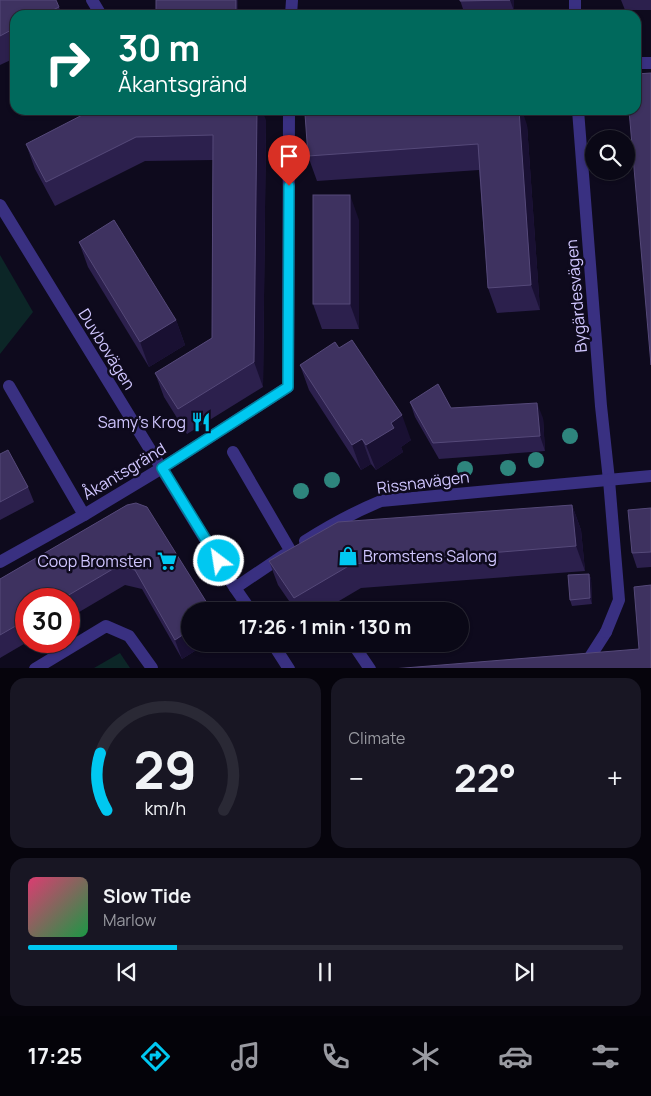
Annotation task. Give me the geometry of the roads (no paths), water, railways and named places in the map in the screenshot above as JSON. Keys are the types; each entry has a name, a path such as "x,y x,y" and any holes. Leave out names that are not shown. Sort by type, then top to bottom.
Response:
{"street":[{"name":"Åkantsgränd","path":"0,562 84,515 162,468 288,387 289,115"},
{"name":"Bygärdesvägen","path":"578,115 601,406 609,480"},
{"name":"Duvbovägen","path":"0,205 245,602"},
{"path":"10,386 84,515"},
{"path":"233,452 290,550"},
{"name":"Rissnavägen","path":"235,588 329,526 381,501 651,476"},
{"path":"575,668 583,668 606,632 619,600 609,480"},
{"path":"35,668 106,626 129,636 152,668"},
{"path":"279,652 290,668"},
{"path":"359,652 370,668"}],"place":[{"name":"Samy’s Krog","path":"201,422"},
{"name":"Bromstens Salong","path":"348,556"},
{"name":"Coop Bromsten","path":"167,561"}]}
